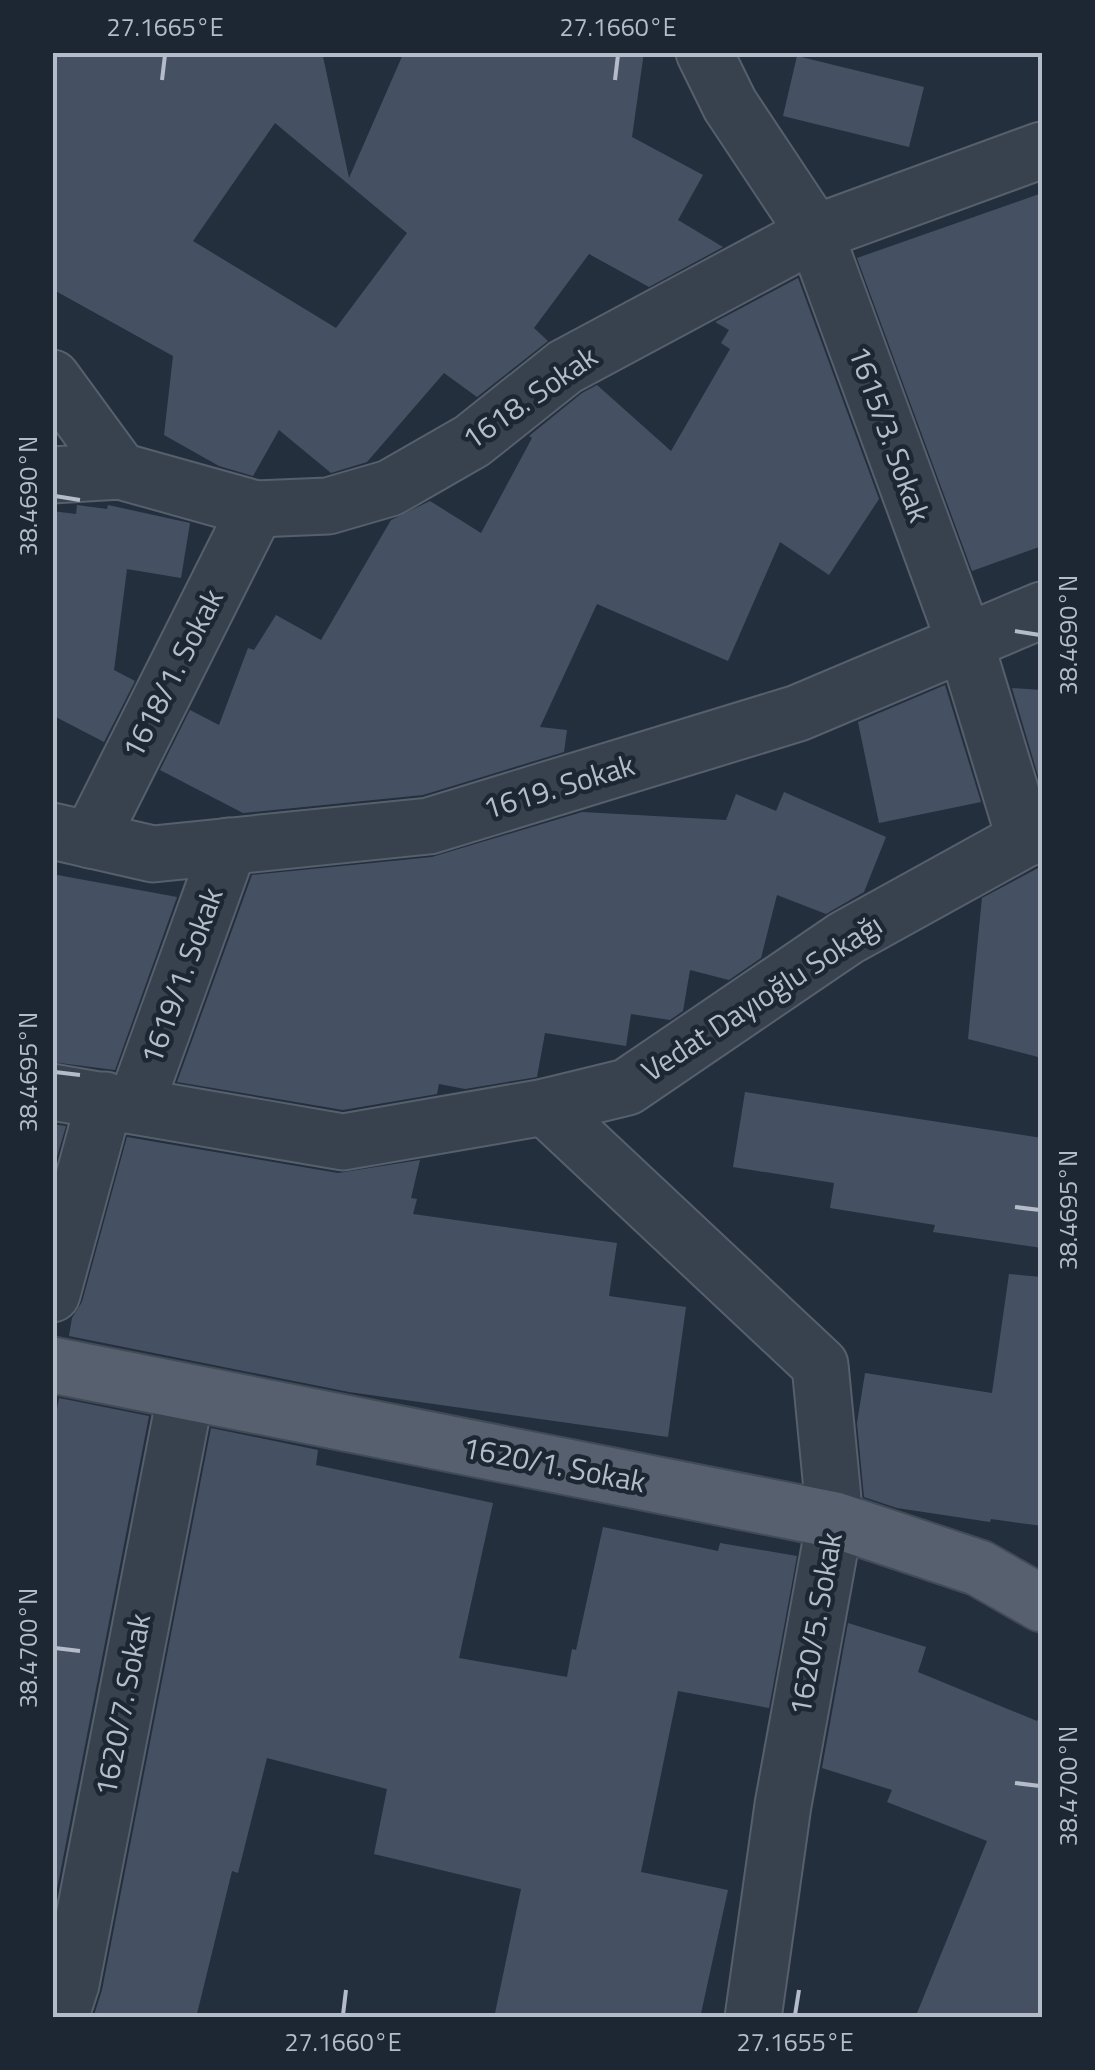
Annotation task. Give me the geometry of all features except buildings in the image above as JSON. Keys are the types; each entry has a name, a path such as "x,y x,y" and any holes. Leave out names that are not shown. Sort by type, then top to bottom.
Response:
{"main road":[{"name":"1620/1. Sokak","path":"52,1365 835,1520 979,1568 1042,1604"}],"street":[{"name":"1615/3. Sokak","path":"704,52 730,105 815,233 1034,836"},
{"name":"1618. Sokak","path":"52,474 120,470 256,509 328,506 390,488 472,440 565,368 815,233 1042,150"},
{"path":"52,378 120,470"},
{"name":"1618/1. Sokak","path":"71,835 256,509"},
{"name":"1619. Sokak","path":"71,835 153,854 429,826 798,714 1042,610"},
{"name":"Vedat Dayıoğlu Sokağı","path":"97,1099 343,1142 546,1108 627,1087 846,938 1034,836"},
{"name":"1619/1. Sokak","path":"52,1294 97,1099 229,846"},
{"name":"1620/5. Sokak","path":"546,1108 820,1365 835,1520 783,1806 753,2018"},
{"name":"1620/7. Sokak","path":"60,2018 71,1984 186,1392"}]}
